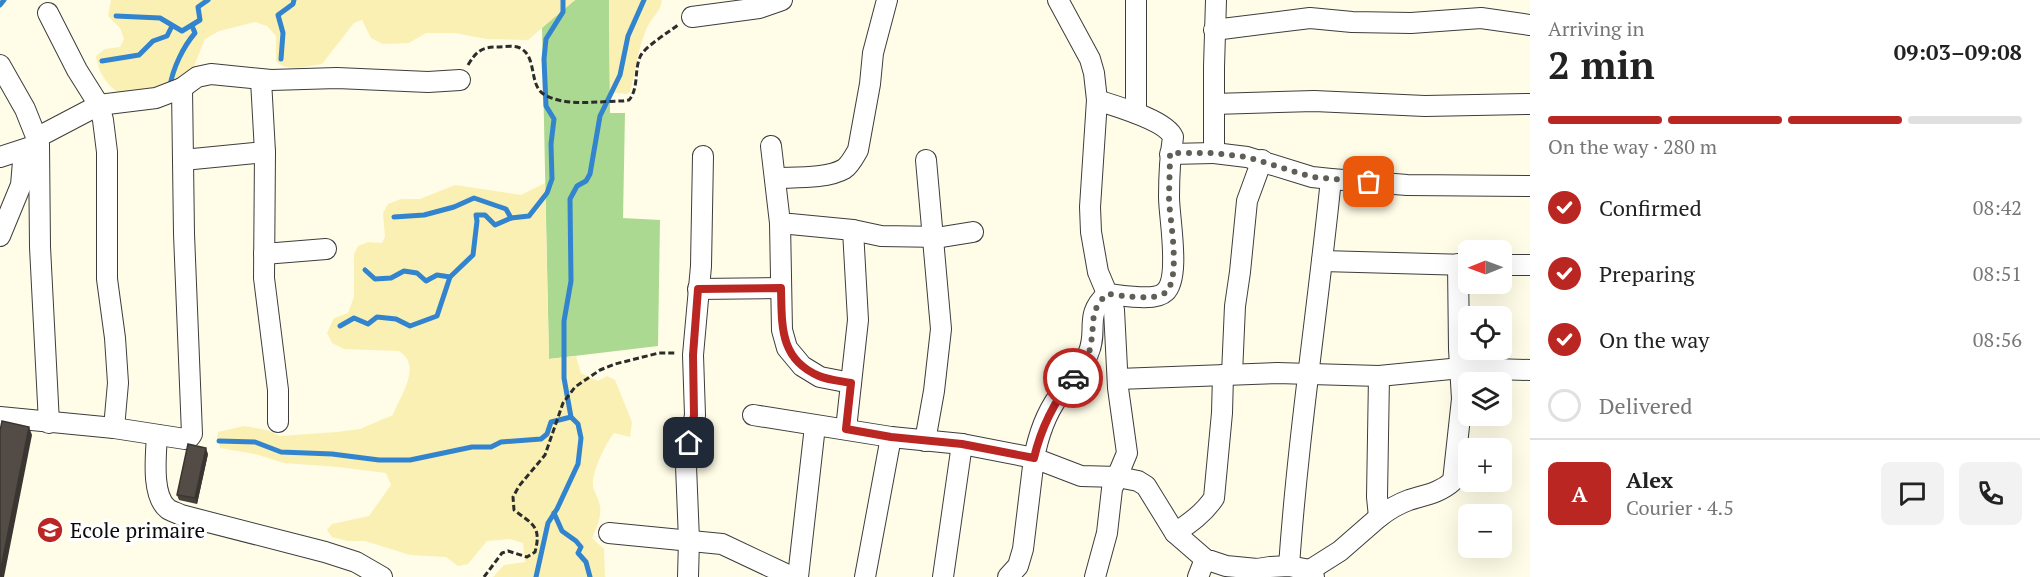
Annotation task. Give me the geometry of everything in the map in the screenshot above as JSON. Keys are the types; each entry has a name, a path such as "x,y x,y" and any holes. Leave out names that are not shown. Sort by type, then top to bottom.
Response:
{"street":[{"path":"692,17 759,8 783,0"},
{"path":"775,178 832,174 845,169 853,159 858,150 870,84 873,52 887,0"},
{"path":"1058,0 1090,59 1094,73 1098,100 1090,215 1098,272 1114,310 1120,412 1126,453 1112,489 1107,533 1095,577"},
{"path":"1136,0 1136,113"},
{"path":"1214,153 1216,0"},
{"path":"48,13 77,70 99,105 107,152 107,279 118,383 114,428"},
{"path":"1214,30 1310,18 1352,22 1411,23 1481,18 1530,25"},
{"path":"0,65 34,144 49,423"},
{"path":"0,157 34,144 99,105 156,98 182,88 197,77 211,74 261,80 337,78 428,82 460,80"},
{"path":"261,80 265,152 264,278 278,390 278,422"},
{"path":"0,418 114,428 185,439 192,434 182,88"},
{"path":"1008,577 1018,566 1023,549 1038,439 1056,399 1088,355 1091,344 1092,315 1100,300 1107,294 1154,298 1166,292 1173,278 1169,199 1170,153 1173,137 1170,131 1136,113 1098,100"},
{"path":"1214,104 1314,101 1425,106 1530,104"},
{"path":"0,236 21,185 34,144"},
{"path":"771,146 780,223 782,330 787,348 802,366 820,377 851,383"},
{"path":"183,160 265,152"},
{"path":"1170,153 1214,153 1262,160 1312,177 1331,179 1407,184 1530,186"},
{"path":"688,577 686,466 694,415 693,355 701,266 703,156"},
{"path":"925,441 934,391 941,329 927,160"},
{"path":"1175,533 1196,519 1207,509 1214,498 1247,201 1262,160"},
{"path":"1275,570 1295,477 1331,179"},
{"path":"780,223 853,230 881,236 933,237 973,232"},
{"path":"846,429 858,320 853,230"},
{"path":"264,254 326,249"},
{"path":"1322,261 1458,265"},
{"path":"1512,265 1530,265"},
{"path":"698,289 781,288"},
{"path":"753,415 891,437 962,444 1034,458 1081,476 1118,477 1138,481 1146,486 1175,533 1201,568 1226,566 1312,574 1394,506 1443,490 1453,481 1462,399 1459,349 1462,294"},
{"path":"1118,379 1227,374 1379,376 1461,368 1530,370"},
{"path":"1378,517 1379,376"},
{"path":"798,577 815,426"},
{"path":"157,435 155,463 159,497 167,508 181,515 325,552 356,562 382,577"},
{"path":"865,577 891,437"},
{"path":"944,577 962,444"},
{"path":"609,533 722,544 792,577"}],"path":[{"path":"460,80 476,52 486,47 514,46 522,49 528,56 536,87 551,98 569,102 629,100 634,94 640,57 644,51 692,17"},
{"path":"484,577 502,553 508,551 526,557 535,552 538,539 535,529 531,520 514,510 513,497 545,454 563,403 575,387 600,370 615,364 659,353 693,355"}],"green space":[{"path":"575,0 609,0 610,113 625,113 623,218 660,220 658,346 549,359 542,27"}],"sand":[{"path":"111,0 575,0 528,40 486,39 455,33 426,33 409,43 383,44 371,38 362,20 354,23 322,64 298,68 286,67 276,61 276,36 267,26 255,22 219,31 205,39 185,89 120,94 104,78 96,56 105,49 120,47 124,39 120,28 108,16"},
{"path":"609,0 662,0 660,8 646,30 630,92 626,94 610,92"},
{"path":"545,183 549,359 576,356 581,373 598,381 607,376 615,380 632,422 630,437 614,433 600,458 593,479 600,511 592,538 604,549 605,577 493,577 504,565 525,562 523,543 510,539 487,541 468,564 458,566 446,557 410,555 365,541 347,541 332,537 327,530 332,524 369,516 391,485 386,473 284,463 255,454 220,448 218,432 244,426 267,430 280,436 337,432 360,429 393,415 408,382 409,365 406,357 399,351 344,349 332,343 327,333 334,318 348,313 354,297 354,254 358,246 368,242 382,243 385,237 383,213 388,204 401,199 420,199 455,185 521,195"}],"building":[{"path":"2,421 29,427 0,573 0,431"},
{"path":"188,444 206,448 195,498 177,495"}],"waterway":[{"path":"0,5 4,0"},
{"path":"116,16 160,18 182,31 200,20 198,7 208,0"},
{"path":"281,59 283,33 278,15 293,4 294,0"},
{"path":"340,326 354,318 368,324 377,317 396,319 410,326 437,316 450,277 473,255 476,215 485,215 495,225 511,218 529,216 547,193 552,179 551,144 554,119 546,106 544,59 546,39 563,12 563,0"},
{"path":"536,577 548,523 578,464 581,438 578,424 571,417 564,378 564,321 571,281 570,199 577,186 586,181 590,174 600,116 620,75 628,36 644,0"},
{"path":"102,61 139,55 153,41 167,36 172,26"},
{"path":"170,86 179,58 195,33 192,26"},
{"path":"394,217 424,215 454,207 474,198 506,209 511,218"},
{"path":"365,270 375,279 391,278 404,271 417,273 426,281 437,275 450,277"},
{"path":"219,441 255,442 281,452 332,454 379,460 410,460 472,447 491,447 501,442 541,439 547,434 551,422 571,417"},
{"path":"554,513 562,531 581,547 578,553 586,562 590,577"}],"way so far":[{"path":"1073,378 1088,355 1091,344 1092,315 1100,300 1107,294 1154,298 1166,292 1173,278 1169,199 1170,153 1214,153 1247,157 1312,177 1369,182"}],"place":[{"name":"Ecole primaire","path":"50,530"}],"route":[{"path":"689,443 694,415 693,355 698,289 781,288 782,330 787,348 802,366 820,377 851,383 846,429 891,437 962,444 1034,458 1038,439 1056,399 1073,378"}]}
